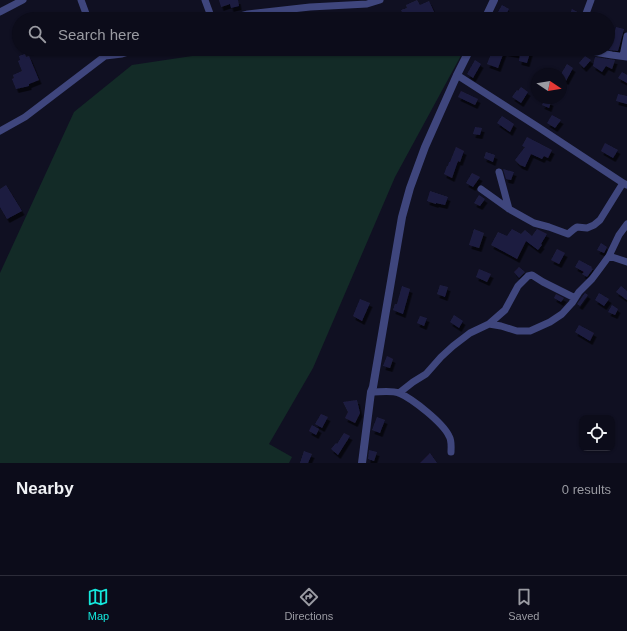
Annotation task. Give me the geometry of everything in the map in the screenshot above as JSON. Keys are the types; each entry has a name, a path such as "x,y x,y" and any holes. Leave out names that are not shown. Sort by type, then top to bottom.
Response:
{"street":[{"path":"0,12 23,0"},
{"path":"81,0 85,12"},
{"path":"205,0 209,12"},
{"path":"259,12 308,3 367,4 380,0"},
{"path":"488,12 494,0"},
{"path":"587,12 591,0"},
{"path":"615,55 625,57 627,36"},
{"path":"0,131 25,117 98,56"},
{"path":"362,463 371,392 404,210 410,188 425,147 466,56"},
{"path":"457,75 625,184 600,220 594,225 587,228 574,229 568,234 549,226 534,222 509,209 481,189"},
{"path":"499,172 509,209"},
{"path":"489,324 517,331 530,331 550,322 562,314 569,307 579,292 592,279 609,256 619,235 627,224"},
{"path":"609,256 627,262"},
{"path":"399,393 426,374 453,346 470,333 489,324 505,310 518,286 528,276 532,275 575,298"},
{"path":"371,392 399,393 425,411 442,425 450,437 451,452"}],"green space":[{"path":"192,56 461,56 395,177 313,368 269,444 292,457 289,463 0,463 0,273 74,112 132,65"}],"building":[{"path":"219,0 238,0 239,6 231,8 230,4 221,7"},
{"path":"417,0 420,5 429,1 434,12 402,12 401,10 407,8 406,5"},
{"path":"502,5 509,9 507,12 498,12"},
{"path":"572,9 577,12 571,12"},
{"path":"616,27 624,29 618,51 615,51"},
{"path":"19,56 29,56 39,80 29,84 29,86 16,89 12,79 14,78 13,75 22,71 18,61 20,60"},
{"path":"490,56 502,56 498,68 487,64"},
{"path":"520,56 529,56 527,63 519,61"},
{"path":"585,56 591,60 584,68 579,63"},
{"path":"595,57 615,60 612,69 606,66 602,72 593,66"},
{"path":"475,60 481,64 473,78 467,74"},
{"path":"567,64 573,68 567,79 567,68 565,68"},
{"path":"622,72 627,75 627,83 618,78"},
{"path":"521,87 528,92 521,103 512,97"},
{"path":"461,91 478,99 475,105 458,97"},
{"path":"618,94 627,96 627,104 616,101"},
{"path":"542,104 550,104 549,108"},
{"path":"552,115 561,120 555,128 547,123"},
{"path":"502,116 514,124 510,132 497,123"},
{"path":"475,127 482,128 480,135 473,134"},
{"path":"527,137 552,150 548,158 544,156 542,159 531,154 525,167 520,165 515,160 525,147 522,146"},
{"path":"605,143 618,150 613,158 601,151"},
{"path":"456,147 464,151 460,162 458,161 452,178 444,174"},
{"path":"486,152 495,155 493,162 484,158"},
{"path":"503,169 514,172 511,180 506,179"},
{"path":"472,173 480,177 473,187 466,183"},
{"path":"6,185 22,211 7,219 0,207 0,189"},
{"path":"430,191 448,197 445,205 427,201"},
{"path":"479,195 485,199 480,206 474,203"},
{"path":"474,229 484,233 479,248 469,245"},
{"path":"512,229 521,234 525,230 532,236 537,229 547,234 538,250 526,241 517,259 491,245 498,232 507,236"},
{"path":"601,243 607,247 604,253 597,250"},
{"path":"557,249 565,253 559,264 551,260"},
{"path":"579,260 593,269 587,277 582,274 584,272 575,267"},
{"path":"519,267 525,272 519,278 514,272"},
{"path":"479,269 491,274 487,282 476,277"},
{"path":"440,285 448,287 445,297 437,294"},
{"path":"402,286 410,289 403,314 393,310 395,304 397,304"},
{"path":"621,286 627,291 627,300 616,292"},
{"path":"585,293 588,295 580,306 577,304"},
{"path":"599,293 609,299 604,306 595,300"},
{"path":"556,294 564,298 561,302 554,298"},
{"path":"360,299 370,303 362,321 353,316"},
{"path":"612,305 618,309 615,315 608,312"},
{"path":"454,315 463,321 459,328 450,322"},
{"path":"420,316 427,318 424,326 417,323"},
{"path":"579,325 594,333 590,341 575,332"},
{"path":"387,356 393,359 390,368 383,366"},
{"path":"357,400 360,413 355,423 345,418 348,412 343,402"},
{"path":"321,414 328,417 322,428 315,424"},
{"path":"377,417 385,420 380,433 372,430"},
{"path":"312,425 319,429 316,435 309,431"},
{"path":"344,433 350,436 338,455 331,449 336,443 337,444"},
{"path":"369,450 377,452 374,461 368,459"},
{"path":"304,451 312,454 308,463 300,463"},
{"path":"430,453 437,463 420,463"}]}
